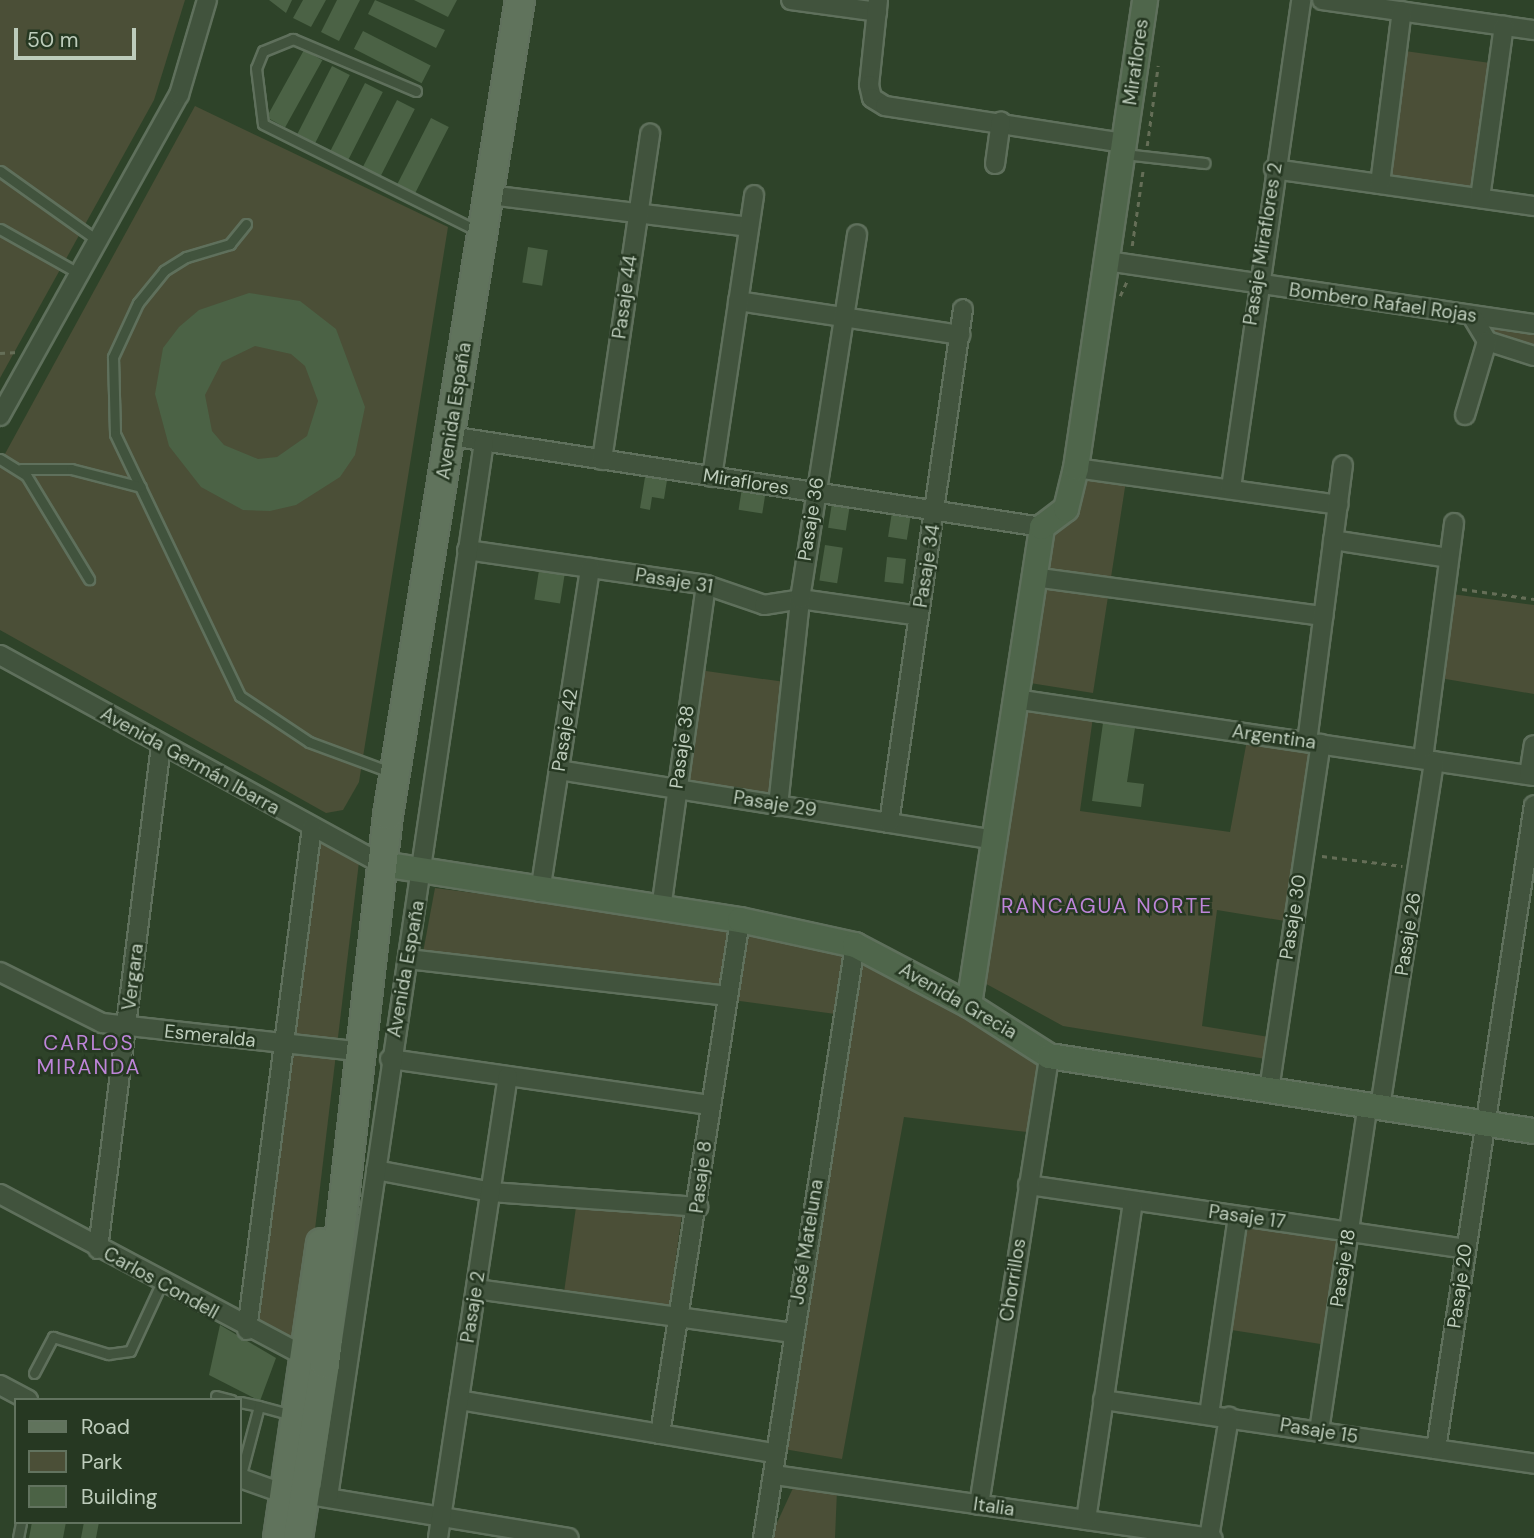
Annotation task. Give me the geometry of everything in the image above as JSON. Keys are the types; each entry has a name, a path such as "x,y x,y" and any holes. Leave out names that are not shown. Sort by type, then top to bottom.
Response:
{"main road":[{"name":"Avenida España","path":"278,1538 307,1495 297,1416 315,1361 395,774 520,0"},
{"name":"Avenida España","path":"298,1538 307,1495 315,1361 348,1050 370,898 382,864"}],"street":[{"path":"0,416 179,95 207,0"},
{"path":"791,0 877,6 872,98 885,106 1001,121 1123,148"},
{"name":"Miraflores","path":"450,436 1042,527 1066,509 1076,468 1145,0"},
{"name":"Pasaje Miraflores 2","path":"1231,488 1255,284 1301,0"},
{"path":"1322,0 1402,11 1441,8 1504,26 1534,30"},
{"path":"1380,184 1402,11"},
{"path":"1480,198 1504,26"},
{"path":"995,164 1001,121"},
{"name":"Pasaje 44","path":"602,460 649,134"},
{"path":"1274,169 1534,206"},
{"path":"489,195 637,208 749,227"},
{"path":"712,477 754,195"},
{"name":"Pasaje 36","path":"778,806 800,599 857,234"},
{"name":"Bombero Rafael Rojas","path":"1107,261 1534,324"},
{"path":"738,301 960,335"},
{"name":"Pasaje 34","path":"889,823 964,309"},
{"path":"1465,415 1487,341 1472,316"},
{"name":"Bombero Rafael Rojas","path":"1487,341 1534,356"},
{"name":"Avenida España","path":"307,1495 376,1170 390,1059 423,875 484,442"},
{"name":"Pasaje 30","path":"1269,1090 1304,853 1323,617 1343,465"},
{"path":"1076,468 1338,505"},
{"name":"Pasaje 26","path":"1374,1106 1419,868 1445,586 1454,523"},
{"path":"969,1005 991,839 1042,527"},
{"path":"1333,540 1449,558"},
{"name":"Pasaje 31","path":"467,550 706,585 764,604 800,599 919,617"},
{"name":"Pasaje 42","path":"540,892 590,568"},
{"path":"1034,577 1323,617"},
{"name":"Pasaje 38","path":"661,909 706,585"},
{"name":"Avenida Germán Ibarra","path":"0,655 161,747 382,864"},
{"name":"Argentina","path":"1015,699 1532,775"},
{"path":"1532,775 1534,745"},
{"name":"Vergara","path":"98,1249 161,747"},
{"name":"Pasaje 29","path":"559,769 991,839"},
{"name":"Pasaje 20","path":"1436,1449 1534,805"},
{"path":"247,1330 312,827"},
{"name":"Avenida Grecia","path":"382,864 423,875 740,920 855,945 969,1005 1049,1056 1534,1131"},
{"name":"Pasaje 8","path":"660,1434 698,1207 710,1105 740,920"},
{"name":"José Mateluna","path":"763,1538 774,1475 774,1453 855,945"},
{"path":"408,959 728,996"},
{"name":"Esmeralda","path":"0,972 80,1015 127,1027 348,1050"},
{"name":"Chorrillos","path":"979,1505 1049,1056"},
{"path":"390,1059 710,1105"},
{"name":"Pasaje 2","path":"438,1538 508,1076"},
{"name":"Pasaje 18","path":"1319,1431 1349,1232 1374,1106"},
{"path":"376,1170 491,1192 698,1207"},
{"name":"Pasaje 17","path":"1028,1185 1465,1249"},
{"name":"Carlos Condell","path":"0,1194 247,1330 315,1361"},
{"path":"1086,1520 1133,1201"},
{"path":"1209,1415 1238,1216"},
{"path":"476,1289 680,1315 793,1333"},
{"path":"0,1385 24,1398"},
{"path":"459,1400 774,1453"},
{"name":"Pasaje 15","path":"1103,1400 1534,1464"},
{"path":"1201,1537 1229,1417"},
{"name":"Italia","path":"774,1475 1201,1537"},
{"path":"242,1479 307,1495 441,1520 562,1538"}],"lane":[{"path":"416,91 293,39 262,51 256,68 262,124 482,233"},
{"path":"1123,148 1204,163"},
{"path":"0,171 98,241"},
{"path":"246,224 230,244 186,257 164,271 138,303 113,357 115,433 240,696 309,742 395,774"},
{"path":"0,229 80,274"},
{"path":"0,459 21,469 71,469 141,487"},
{"path":"21,469 89,579"},
{"path":"34,1373 53,1337 108,1354 130,1351 161,1284"},
{"path":"216,1396 224,1398"},
{"path":"242,1402 297,1416"},
{"path":"242,1470 259,1406"}],"path":[{"path":"1445,586 1534,599"},
{"path":"1304,853 1419,868"}],"green space":[{"path":"0,0 185,0 154,100 0,378"},
{"path":"1405,51 1490,63 1472,189 1387,177"},
{"path":"195,106 448,227 359,782 343,810 326,813 0,630 0,463"},
{"path":"1462,313 1534,324 1534,356 1480,346"},
{"path":"1082,474 1126,481 1093,693 1030,683 1052,536 1076,516"},
{"path":"1444,593 1534,605 1534,694 1434,677"},
{"path":"699,670 794,683 778,797 683,784"},
{"path":"1020,706 1093,717 1080,811 1230,832 1247,740 1313,749 1285,921 1217,910 1202,1026 1269,1037 1266,1059 1063,1026 979,980"},
{"path":"308,830 359,862 301,1346 244,1312"},
{"path":"435,888 750,928 850,950 1042,1058 1027,1132 904,1117 842,1459 784,1449 850,1016 422,958"},
{"path":"577,1200 682,1215 669,1305 564,1290"},
{"path":"1247,1221 1346,1237 1329,1345 1230,1330"},
{"path":"793,1488 837,1490 835,1538 770,1538"}],"building":[{"path":"269,0 292,0 286,13"},
{"path":"303,0 326,0 311,27 293,18"},
{"path":"337,0 360,0 339,41 321,32"},
{"path":"375,0 445,30 436,48 368,14"},
{"path":"414,0 457,0 448,17"},
{"path":"363,31 431,66 422,83 354,49"},
{"path":"304,50 322,60 285,128 267,117"},
{"path":"332,66 350,75 315,143 297,134"},
{"path":"365,83 383,92 348,160 330,151"},
{"path":"397,100 415,109 380,177 362,168"},
{"path":"431,118 449,127 414,195 396,186"},
{"path":"528,247 548,250 542,286 522,283"},
{"path":"249,293 300,301 336,329 365,407 355,455 340,477 296,505 270,511 243,510 201,487 169,446 155,394 163,348 179,327 199,310","holes":["255,346 291,354 305,366 318,401 307,436 277,457 258,459 224,445 212,431 205,395 222,362"]},
{"path":"646,471 668,474 664,499 652,497 650,510 640,508"},
{"path":"742,488 766,492 762,513 739,510"},
{"path":"832,503 850,506 846,531 828,528"},
{"path":"892,512 911,515 907,540 888,537"},
{"path":"825,545 843,548 837,583 819,581"},
{"path":"887,557 906,559 903,584 884,582"},
{"path":"540,564 566,568 560,604 534,600"},
{"path":"1103,723 1135,728 1127,782 1144,784 1141,807 1092,801"},
{"path":"220,1325 276,1358 260,1401 209,1375"},
{"path":"32,1524 66,1524 63,1538 29,1538"},
{"path":"84,1524 99,1524 96,1538 81,1538"}],"district":[{"name":"RANCAGUA NORTE","path":"1107,906"},
{"name":"CARLOS MIRANDA","path":"89,1055"}]}
